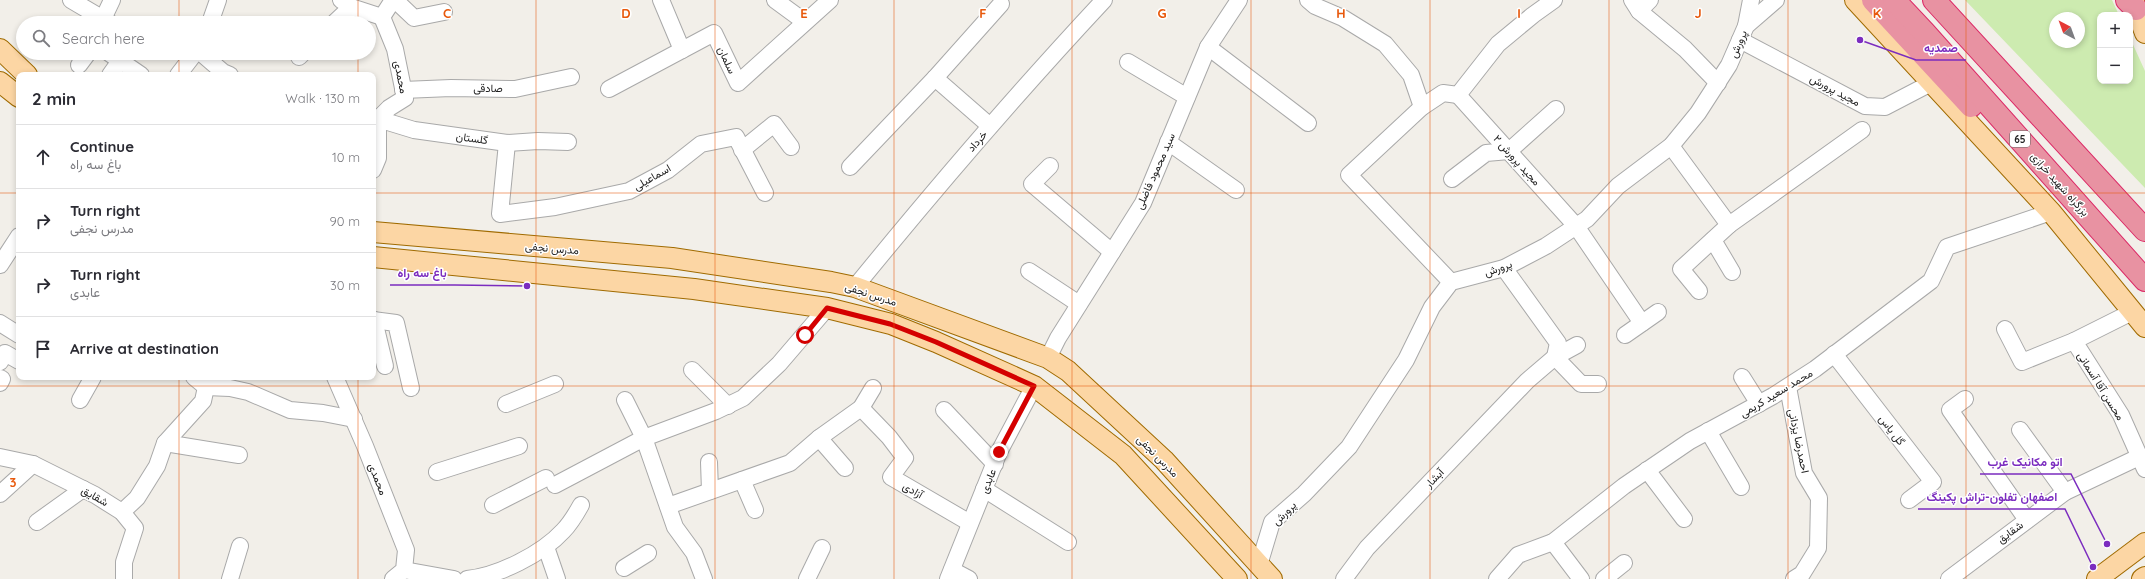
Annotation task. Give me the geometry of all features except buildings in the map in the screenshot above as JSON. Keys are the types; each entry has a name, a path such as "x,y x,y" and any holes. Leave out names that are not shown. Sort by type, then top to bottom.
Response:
{"highway":[{"path":"1873,0 2017,154 2109,240"},
{"name":"بزرگراه شهید خرازی","path":"1894,0 2145,280"},
{"path":"1934,0 2145,230"}],"main road":[{"path":"1856,0 2051,212 2139,314 2145,327"},
{"path":"2132,3 2145,33"},
{"path":"0,49 24,72"},
{"path":"0,82 16,95"},
{"name":"مدرس نجفی","path":"376,232 672,258 855,287 1048,358 1068,371 1164,460 1266,572"},
{"path":"603,252 603,281"},
{"name":"مدرس نجفی","path":"376,257 603,281 694,288 827,308 890,324 936,342 1034,386 1123,455 1237,579"},
{"path":"2097,579 2145,543"}],"street":[{"path":"70,0 97,16"},
{"path":"107,16 112,0"},
{"path":"212,16 218,0"},
{"path":"338,16 346,4 382,17 394,0 414,18 444,12"},
{"path":"661,0 682,50"},
{"path":"775,0 805,22"},
{"name":"سلمان","path":"609,89 714,33 738,83 830,0"},
{"name":"خرداد","path":"855,287 1046,61 1104,0"},
{"name":"سید محمود فاضلی","path":"1048,358 1079,304 1143,203 1208,47 1239,0"},
{"path":"1451,282 1349,174 1422,107 1443,93 1458,95 1498,44 1533,14 1554,0"},
{"path":"1743,33 1750,0"},
{"name":"پرورش","path":"1266,572 1272,522 1304,494 1349,447 1406,360 1432,307 1451,282 1504,268 1546,246 1587,219 1618,186 1671,146 1698,113 1729,66 1743,33 1776,0"},
{"path":"1314,2 1385,44 1411,75 1422,107"},
{"path":"850,167 935,78 1001,4"},
{"path":"1641,4 1718,83"},
{"name":"محمدی","path":"378,119 389,108 405,98 395,49 382,17"},
{"name":"مجید پرورش","path":"1743,33 1865,106 1885,107 1933,82"},
{"path":"1208,47 1308,123"},
{"path":"111,72 113,60"},
{"path":"118,60 136,72"},
{"path":"180,72 190,60"},
{"path":"209,60 223,72"},
{"path":"1128,62 1187,97"},
{"name":"صادقی","path":"403,90 451,88 515,89 571,77"},
{"path":"935,78 990,126"},
{"name":"مجید پرورش ۲","path":"1458,95 1576,226 1642,323"},
{"path":"1452,179 1486,153 1509,151 1556,110"},
{"path":"376,163 378,158 378,119"},
{"name":"گلستان","path":"378,119 414,130 507,143 538,141 568,142"},
{"path":"742,150 774,124 791,147"},
{"path":"1699,291 1680,269 1729,225 1862,130"},
{"name":"اسماعیلی","path":"507,143 500,214 555,206 628,191 668,170 702,144 736,137 765,193"},
{"path":"1168,142 1236,190"},
{"path":"1671,146 1729,225"},
{"path":"1050,166 1032,184 1112,252"},
{"name":"محمد سعید کریمی","path":"1498,579 1518,555 1553,542 1624,486 1690,441 1788,387 1834,354 1931,281 1948,247 2051,212"},
{"path":"1713,240 1732,272"},
{"path":"0,265 16,241"},
{"path":"1504,268 1558,343 1555,357 1581,384 1598,384"},
{"path":"1029,271 1079,304"},
{"path":"492,505 551,481 644,438 728,406 743,398 779,364 827,308"},
{"path":"1625,335 1658,312"},
{"name":"محسن آقا آسمانی","path":"2139,314 2074,341 2121,415 2142,463"},
{"path":"376,320 396,323 411,388"},
{"path":"0,323 16,333"},
{"path":"376,328 385,366"},
{"path":"2005,329 2022,362 2074,341"},
{"name":"آبشار","path":"1344,579 1367,548 1527,380 1555,357 1577,345"},
{"path":"0,362 5,352 16,359"},
{"name":"گل یاس","path":"1834,354 1932,482 1909,500"},
{"path":"692,370 728,406"},
{"path":"1742,377 1759,404"},
{"path":"0,378 2,379 0,383"},
{"path":"80,400 91,380"},
{"name":"محمدی","path":"336,380 354,419 406,550 399,575"},
{"path":"122,512 136,498 153,472 165,443 203,401 210,382 248,392 290,410 323,413 354,419"},
{"path":"506,404 556,384"},
{"name":"عابدی","path":"950,574 995,464 1034,386"},
{"name":"احمدرضا یزدانی","path":"1788,387 1804,473 1819,498 1818,548 1802,574 1794,579"},
{"path":"668,506 790,463 819,438 861,408 873,388"},
{"path":"1965,399 1950,410 2027,520"},
{"path":"625,400 644,438 675,526 694,553 704,579"},
{"name":"آزادی","path":"861,408 889,437 905,458 891,477 970,523"},
{"path":"944,410 995,464"},
{"path":"2020,430 2065,492"},
{"path":"1708,432 1741,487"},
{"path":"819,438 845,468"},
{"path":"165,443 239,455"},
{"path":"437,472 519,446"},
{"name":"شقایق","path":"0,457 33,464 83,489 122,512 135,528 124,562 124,579"},
{"path":"708,462 710,491"},
{"name":"شقایق","path":"1949,579 2065,492 2142,463"},
{"path":"0,494 33,464"},
{"path":"1647,470 1684,519"},
{"path":"742,480 755,510"},
{"path":"37,522 83,489"},
{"path":"984,489 1068,542"},
{"path":"467,579 484,578 546,547 564,530 581,505"},
{"path":"1553,542 1581,579"},
{"path":"230,579 240,546"},
{"path":"546,547 556,579"},
{"path":"807,579 822,548"},
{"path":"624,568 648,553"},
{"path":"1604,579 1624,564"},
{"path":"950,574 969,579"},
{"path":"399,575 454,579"}],"green space":[{"path":"1965,0 2112,0 2118,12 2097,12 2097,84 2133,84 2133,45 2145,71 2145,188"}],"place":[{"name":"صمدیه","path":"1860,40"},
{"name":"باغ سه راه","path":"527,286"},
{"name":"اتو مکانیک غرب","path":"2107,544"},
{"name":"اصفهان تفلون-تراش پکینگ","path":"2093,567"}],"route":[{"path":"805,335 827,308 890,324 936,342 1034,386 999,452"}]}
